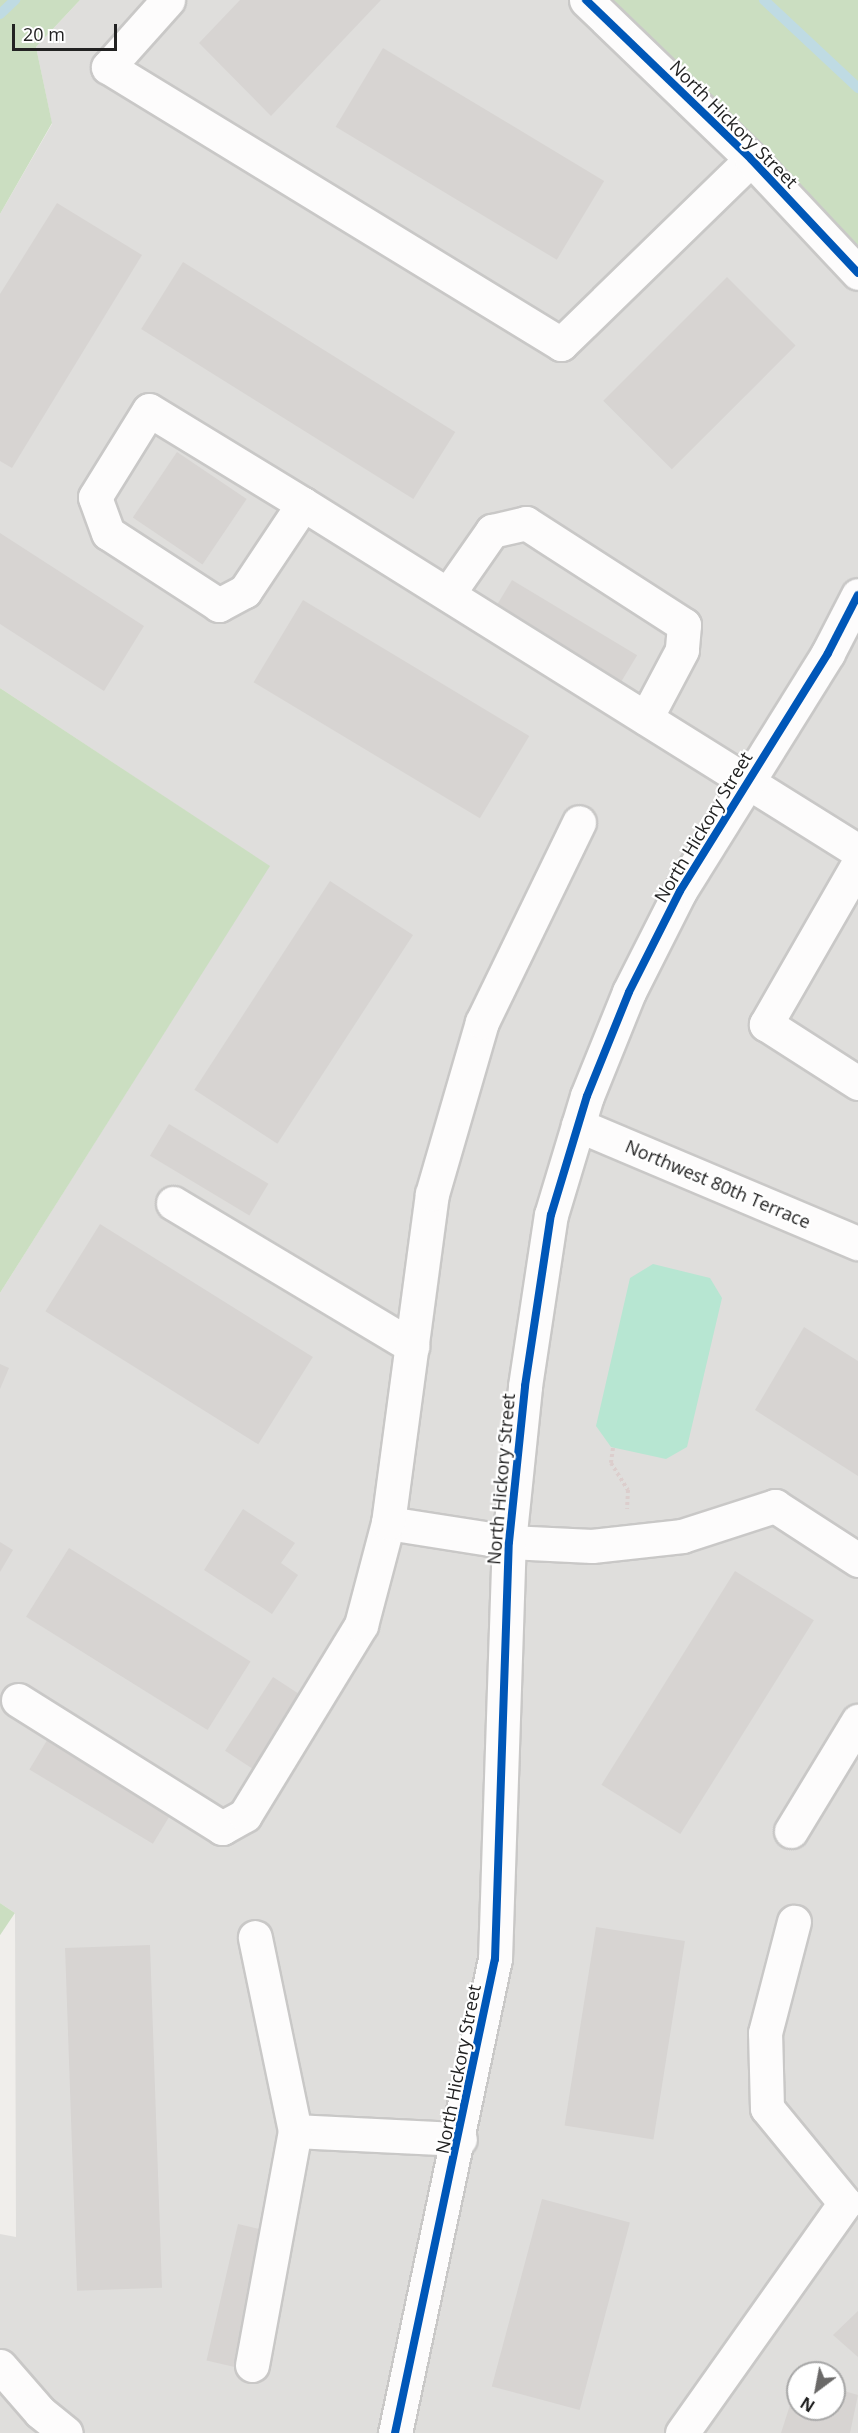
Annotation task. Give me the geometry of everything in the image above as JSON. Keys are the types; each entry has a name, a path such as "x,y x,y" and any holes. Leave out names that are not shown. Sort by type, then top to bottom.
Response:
{"street":[{"path":"168,0 108,67 561,344 751,159"},
{"name":"North Hickory Street","path":"586,0 751,159 858,273"},
{"path":"303,504 245,591 219,605 108,533 95,497 149,410 303,504 858,850"},
{"path":"448,594 492,531 526,523 684,625 682,650 646,718"},
{"name":"North Hickory Street","path":"395,2433 460,2139 495,1959 500,1732 509,1542 525,1386 551,1215 578,1125 629,992 680,891 828,653 858,595"},
{"path":"18,1700 222,1828 245,1815 361,1625 388,1523 432,1194 482,1022 579,822"},
{"path":"858,864 766,1024 858,1083"},
{"name":"Northwest 80th Terrace","path":"578,1125 858,1243"},
{"path":"173,1203 412,1346"},
{"path":"388,1523 509,1542 592,1546 682,1536 775,1506 858,1560"},
{"path":"791,1831 858,1721"},
{"path":"682,2433 852,2194 767,2108 765,2033 794,1922"},
{"path":"252,2365 296,2131 255,1937"},
{"path":"296,2131 460,2139"},
{"path":"0,2366 40,2412 66,2433"}],"path":[{"path":"613,1448 610,1463 628,1490 625,1543"}],"shaded area":[{"path":"80,0 586,0 858,259 858,2433 0,2433 0,2234 16,2237 15,1913 0,1903 0,1293 269,866 0,688 0,214 52,124 36,47"}],"green space":[{"path":"0,0 80,0 36,47 52,123 0,214"},
{"path":"586,0 858,0 858,259"},
{"path":"0,688 270,866 0,1293"},
{"path":"653,1264 710,1278 722,1298 687,1447 666,1459 611,1447 596,1426 630,1278"},
{"path":"0,1903 15,1913 0,1935"}],"building":[{"path":"240,0 381,0 271,116 199,43"},
{"path":"383,48 604,181 557,260 336,127"},
{"path":"57,203 142,255 12,468 0,461 0,294"},
{"path":"183,262 455,432 413,499 141,329"},
{"path":"727,277 796,346 672,469 603,401"},
{"path":"177,452 247,499 202,564 133,517"},
{"path":"0,533 144,626 104,691 0,624"},
{"path":"512,580 637,655 619,686 493,611"},
{"path":"303,600 529,736 480,818 254,682"},
{"path":"330,881 413,935 277,1144 194,1090"},
{"path":"169,1124 268,1184 249,1215 150,1156"},
{"path":"100,1224 313,1357 258,1444 45,1311"},
{"path":"804,1327 858,1361 858,1476 755,1410"},
{"path":"0,1364 9,1368 0,1389"},
{"path":"243,1509 295,1543 281,1563 298,1575 272,1614 204,1570"},
{"path":"0,1542 13,1550 0,1572"},
{"path":"69,1548 250,1661 208,1730 26,1617"},
{"path":"735,1571 814,1620 680,1834 601,1785"},
{"path":"273,1677 304,1697 256,1771 225,1751"},
{"path":"49,1737 172,1811 153,1844 29,1770"},
{"path":"596,1927 685,1941 653,2140 565,2126"},
{"path":"150,1945 162,2288 77,2291 65,1948"},
{"path":"542,2199 630,2223 580,2410 492,2386"},
{"path":"238,2224 268,2231 237,2367 207,2360"},
{"path":"858,2311 858,2357 833,2335"},
{"path":"846,2392 858,2395 850,2433 781,2433 786,2417 786,2421 846,2421"}],"waterway":[{"path":"0,14 15,0"},
{"path":"764,0 858,88"}],"cycle path":[{"path":"586,0 751,159 858,273"},
{"path":"395,2433 495,1959 509,1542 525,1386 551,1215 587,1096 629,992 680,891 828,653 858,595"}]}
